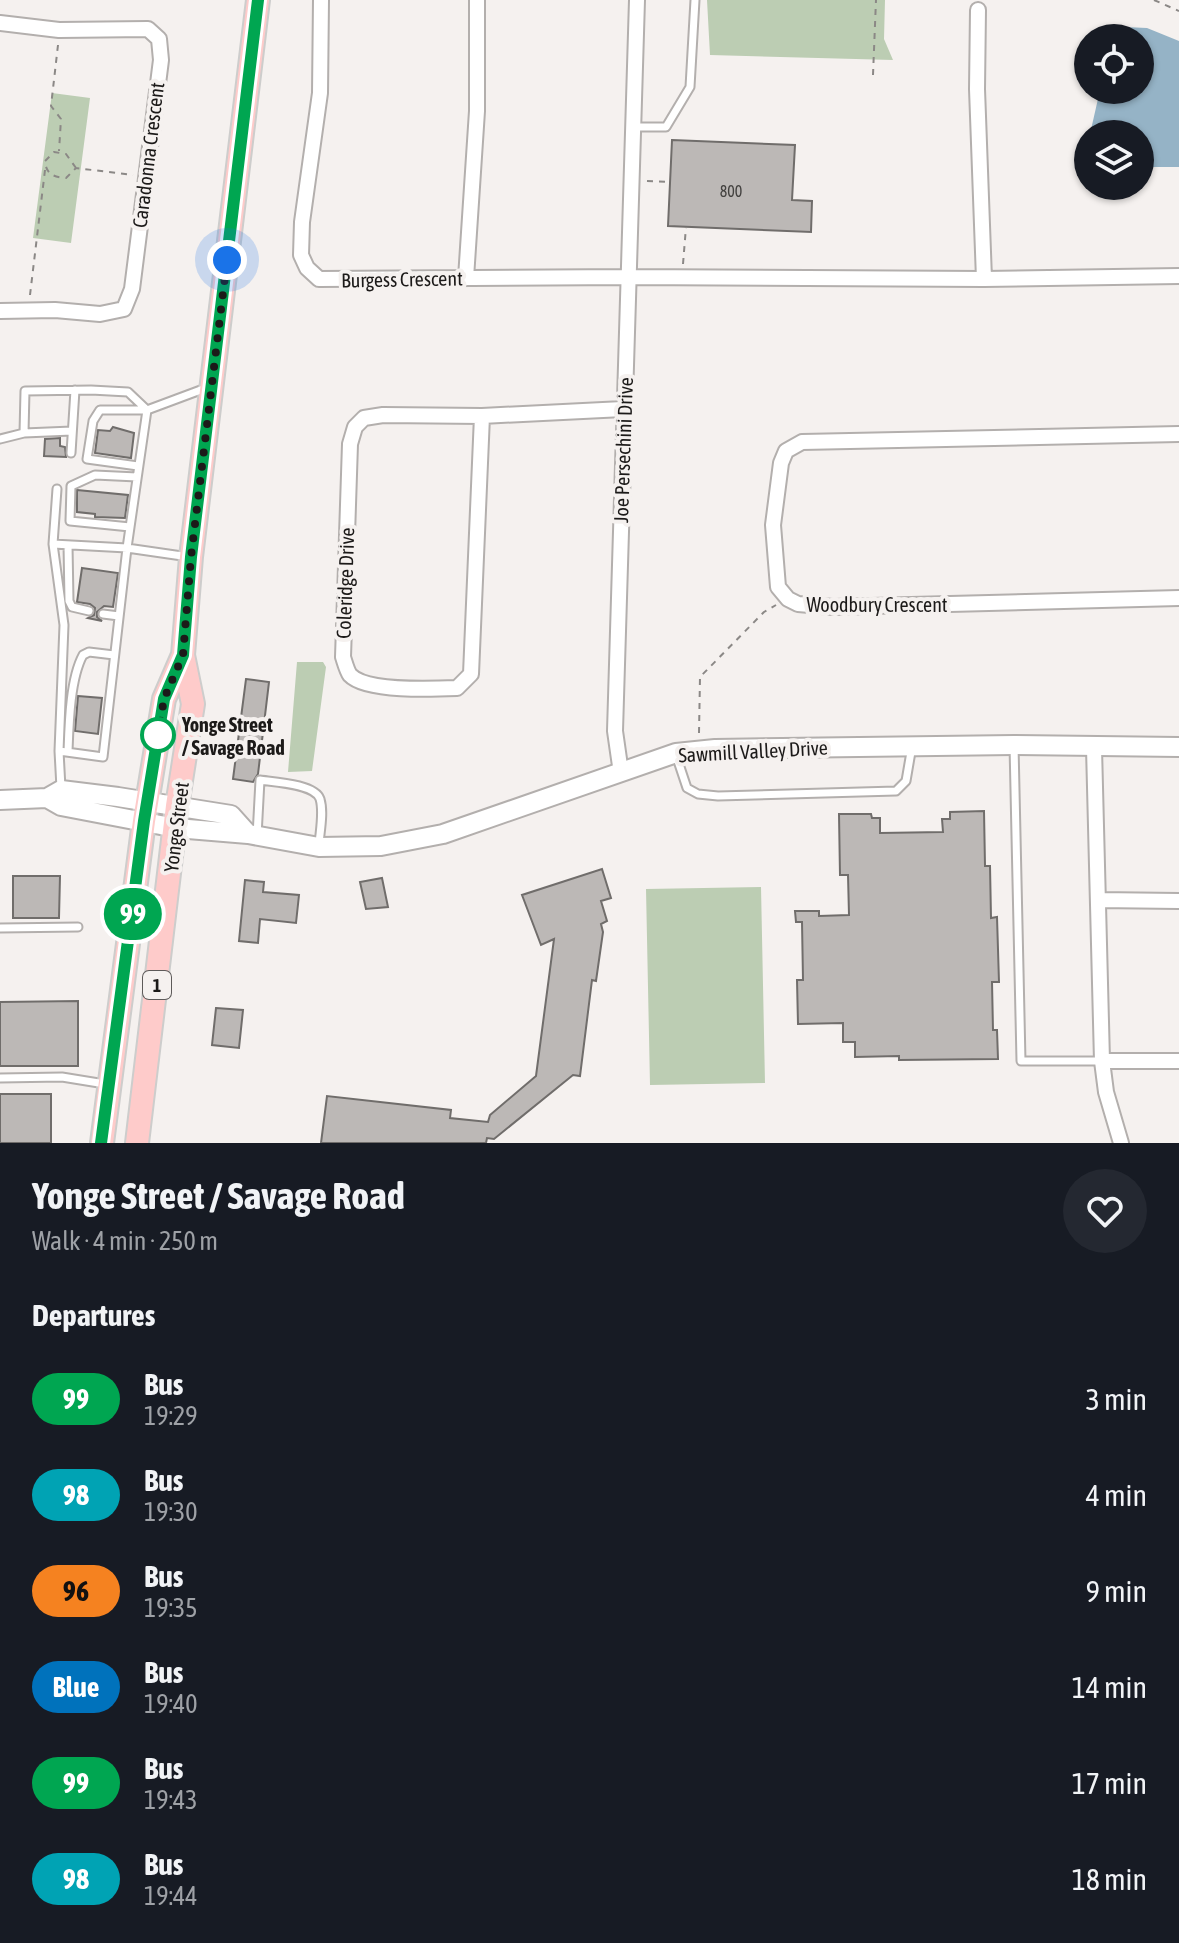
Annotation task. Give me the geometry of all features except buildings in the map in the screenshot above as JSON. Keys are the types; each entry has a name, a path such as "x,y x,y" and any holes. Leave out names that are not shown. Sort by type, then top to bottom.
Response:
{"main road":[{"name":"Yonge Street","path":"137,1143 176,817 193,704 183,655 191,557 258,0"},
{"name":"Yonge Street","path":"102,1141 164,699 183,655"}],"street":[{"name":"Burgess Crescent","path":"321,0 320,93 302,222 301,255 307,268 319,279 1179,276"},
{"path":"466,278 477,111 477,0"},
{"name":"Joe Persechini Drive","path":"621,773 615,731 637,0"},
{"path":"978,10 977,89 984,279"},
{"name":"Caradonna Crescent","path":"0,23 59,30 148,29 159,39 161,60 132,289 124,309 100,314 0,311"},
{"name":"Coleridge Drive","path":"482,416 471,674 457,688 380,686 359,680 351,675 343,657 350,444 355,427 364,418 383,415 482,416 623,409"},
{"name":"Woodbury Crescent","path":"1179,434 802,442 786,451 781,463 773,525 778,587 788,599 798,604 833,607 1179,598"},
{"name":"Sawmill Valley Drive","path":"0,800 54,794 319,847 381,846 443,834 676,753 698,750 1014,745 1179,747"},
{"path":"1094,748 1102,1061 1106,1092 1121,1143"},
{"path":"1098,900 1179,901"},
{"path":"1102,1061 1179,1061"}],"lane":[{"path":"633,127 666,127 690,87 695,0"},
{"path":"138,466 87,459 93,421 100,410 147,410 212,386"},
{"path":"71,453 75,390"},
{"path":"24,433 25,391 128,392 147,410"},
{"path":"63,752 103,757 127,548 147,410"},
{"path":"0,439 24,433 72,431"},
{"path":"130,527 70,521 71,486 95,475 137,477"},
{"path":"57,489 53,544 64,625 63,752"},
{"path":"53,544 127,548 191,557"},
{"path":"68,545 69,601 72,607 89,611"},
{"path":"103,614 119,616"},
{"path":"54,794 80,660 89,652 114,655"},
{"path":"1014,745 1021,1061 1102,1061"},
{"path":"676,753 687,788 698,794 881,792 896,791 906,781 912,746"},
{"path":"252,835 260,780 302,786 316,792 321,800 319,847"},
{"path":"161,850 176,817"},
{"path":"0,928 78,927"},
{"path":"0,1078 62,1077 100,1081 109,1086"},
{"path":"127,1143 135,1078"}],"path":[{"path":"873,75 876,0"},
{"path":"1154,0 1179,11"},
{"path":"59,30 51,106 61,119 59,153"},
{"path":"29,310 45,161 54,152 66,154 76,168 146,177"},
{"path":"46,169 53,177 66,178 76,168"},
{"path":"632,181 670,182"},
{"path":"682,278 686,227"},
{"path":"698,750 700,677 764,612 788,599"}],"green space":[{"path":"707,0 885,0 884,39 893,60 710,55"},
{"path":"52,93 90,98 71,243 33,238"},
{"path":"297,662 323,662 326,667 312,771 288,772"},
{"path":"761,887 765,1083 650,1085 646,889"}],"water":[{"path":"1154,31 1179,41 1179,167 1154,167 1154,120 1093,120 1097,104 1154,104"}],"bus line":[{"name":"99","path":"101,1143 144,821 164,699 183,655 191,557 258,0"}],"place":[{"name":"Yonge Street / Savage Road","path":"158,735"}],"route":[{"path":"158,735 164,699 183,655 191,557 227,260"}]}
